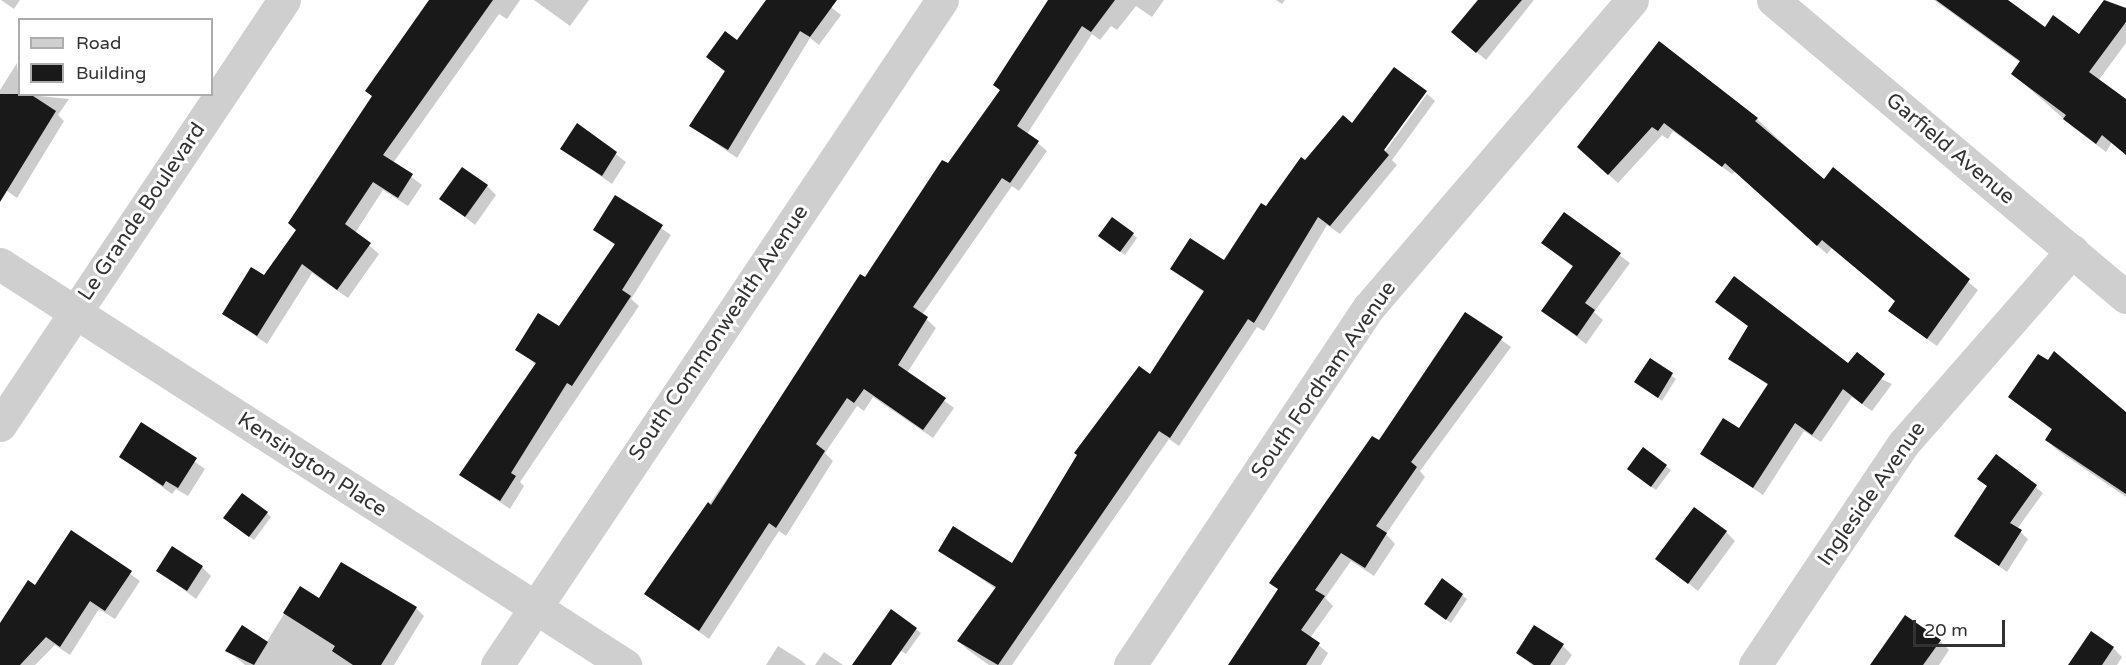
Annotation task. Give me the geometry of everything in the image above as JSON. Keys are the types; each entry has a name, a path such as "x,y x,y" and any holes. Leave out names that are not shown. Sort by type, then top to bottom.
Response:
{"street":[{"name":"Le Grande Boulevard","path":"0,425 285,0"},
{"name":"South Commonwealth Avenue","path":"497,665 942,0"},
{"name":"South Fordham Avenue","path":"1130,665 1370,307 1632,0"},
{"name":"Garfield Avenue","path":"1773,0 2126,297"},
{"name":"Ingleside Avenue","path":"1755,665 1903,444 2072,251"},
{"name":"Kensington Place","path":"0,264 625,665"}],"building":[{"path":"429,0 493,0 383,155 413,174 398,198 373,182 345,224 371,243 337,290 302,264 257,336 222,314 251,267 264,275 296,230 288,223 372,96 365,91"},
{"path":"766,0 837,0 810,37 800,31 728,150 689,126 725,71 706,57 725,31 737,40"},
{"path":"1048,0 1115,0 1091,32 1082,26 1017,126 1039,141 1010,183 1002,178 913,307 928,317 898,365 946,398 923,430 864,389 854,403 847,398 816,444 825,451 776,528 769,523 699,631 644,594 708,502 711,505 860,274 865,277 942,160 948,163 1000,90 993,85"},
{"path":"1478,0 1522,0 1476,53 1451,32"},
{"path":"1936,0 2008,0 2045,27 2053,15 2079,34 2104,0 2126,8 2126,22 2089,72 2126,99 2126,155 2102,135 2096,144 2063,119 2066,115 2011,74 2020,61"},
{"path":"1659,41 1758,118 1755,121 1824,179 1833,167 1970,279 1927,339 1888,311 1895,301 1822,240 1817,246 1725,163 1722,167 1664,123 1658,131 1652,127 1608,175 1577,147"},
{"path":"1394,67 1427,91 1384,150 1389,155 1330,226 1318,217 1254,323 1248,319 1170,438 1159,431 998,665 957,641 996,587 938,551 953,526 1012,563 1077,455 1074,453 1139,366 1150,374 1204,291 1170,269 1190,238 1224,260 1261,203 1266,206 1301,157 1305,160 1343,115 1352,123"},
{"path":"0,94 33,96 56,111 0,202"},
{"path":"577,123 617,152 602,176 560,149"},
{"path":"462,167 488,185 465,217 439,199"},
{"path":"615,195 663,225 622,290 631,296 572,386 567,383 511,473 516,476 500,501 459,475 536,363 515,350 538,313 559,326 615,244 593,230"},
{"path":"1564,212 1621,253 1585,303 1595,310 1577,336 1541,311 1573,266 1541,243"},
{"path":"1112,217 1134,233 1120,252 1098,236"},
{"path":"1734,276 1848,363 1857,352 1885,374 1862,404 1843,389 1812,435 1795,423 1753,488 1700,454 1723,418 1739,428 1768,384 1728,359 1748,326 1715,302"},
{"path":"1465,312 1503,337 1411,462 1417,467 1376,526 1387,533 1365,568 1341,553 1315,590 1325,596 1301,630 1320,643 1306,665 1228,665 1278,589 1269,583 1372,436 1379,440"},
{"path":"2054,351 2126,412 2126,494 2045,440 2052,429 2008,397 2038,354 2048,360"},
{"path":"1650,358 1673,373 1658,398 1634,382"},
{"path":"141,422 197,458 178,488 166,481 163,486 119,457"},
{"path":"1643,447 1667,465 1651,487 1627,469"},
{"path":"1996,454 2037,485 2010,523 2022,530 1999,566 1954,536 1987,486 1977,479"},
{"path":"242,493 268,512 249,537 223,518"},
{"path":"1694,507 1727,531 1688,584 1655,559"},
{"path":"71,530 132,571 105,611 90,601 60,647 46,637 20,665 0,665 0,623 28,580 35,585"},
{"path":"172,546 203,566 187,591 156,571"},
{"path":"341,562 417,607 381,665 353,665 332,651 335,646 283,613 300,586 319,598"},
{"path":"1442,578 1463,594 1446,620 1424,604"},
{"path":"891,609 917,628 891,665 852,665"},
{"path":"1905,615 1941,640 1923,665 1870,665"},
{"path":"242,625 268,642 254,665 225,651"},
{"path":"1534,625 1564,644 1550,665 1534,665 1516,653"},
{"path":"2091,631 2114,647 2102,665 2068,665"}]}
